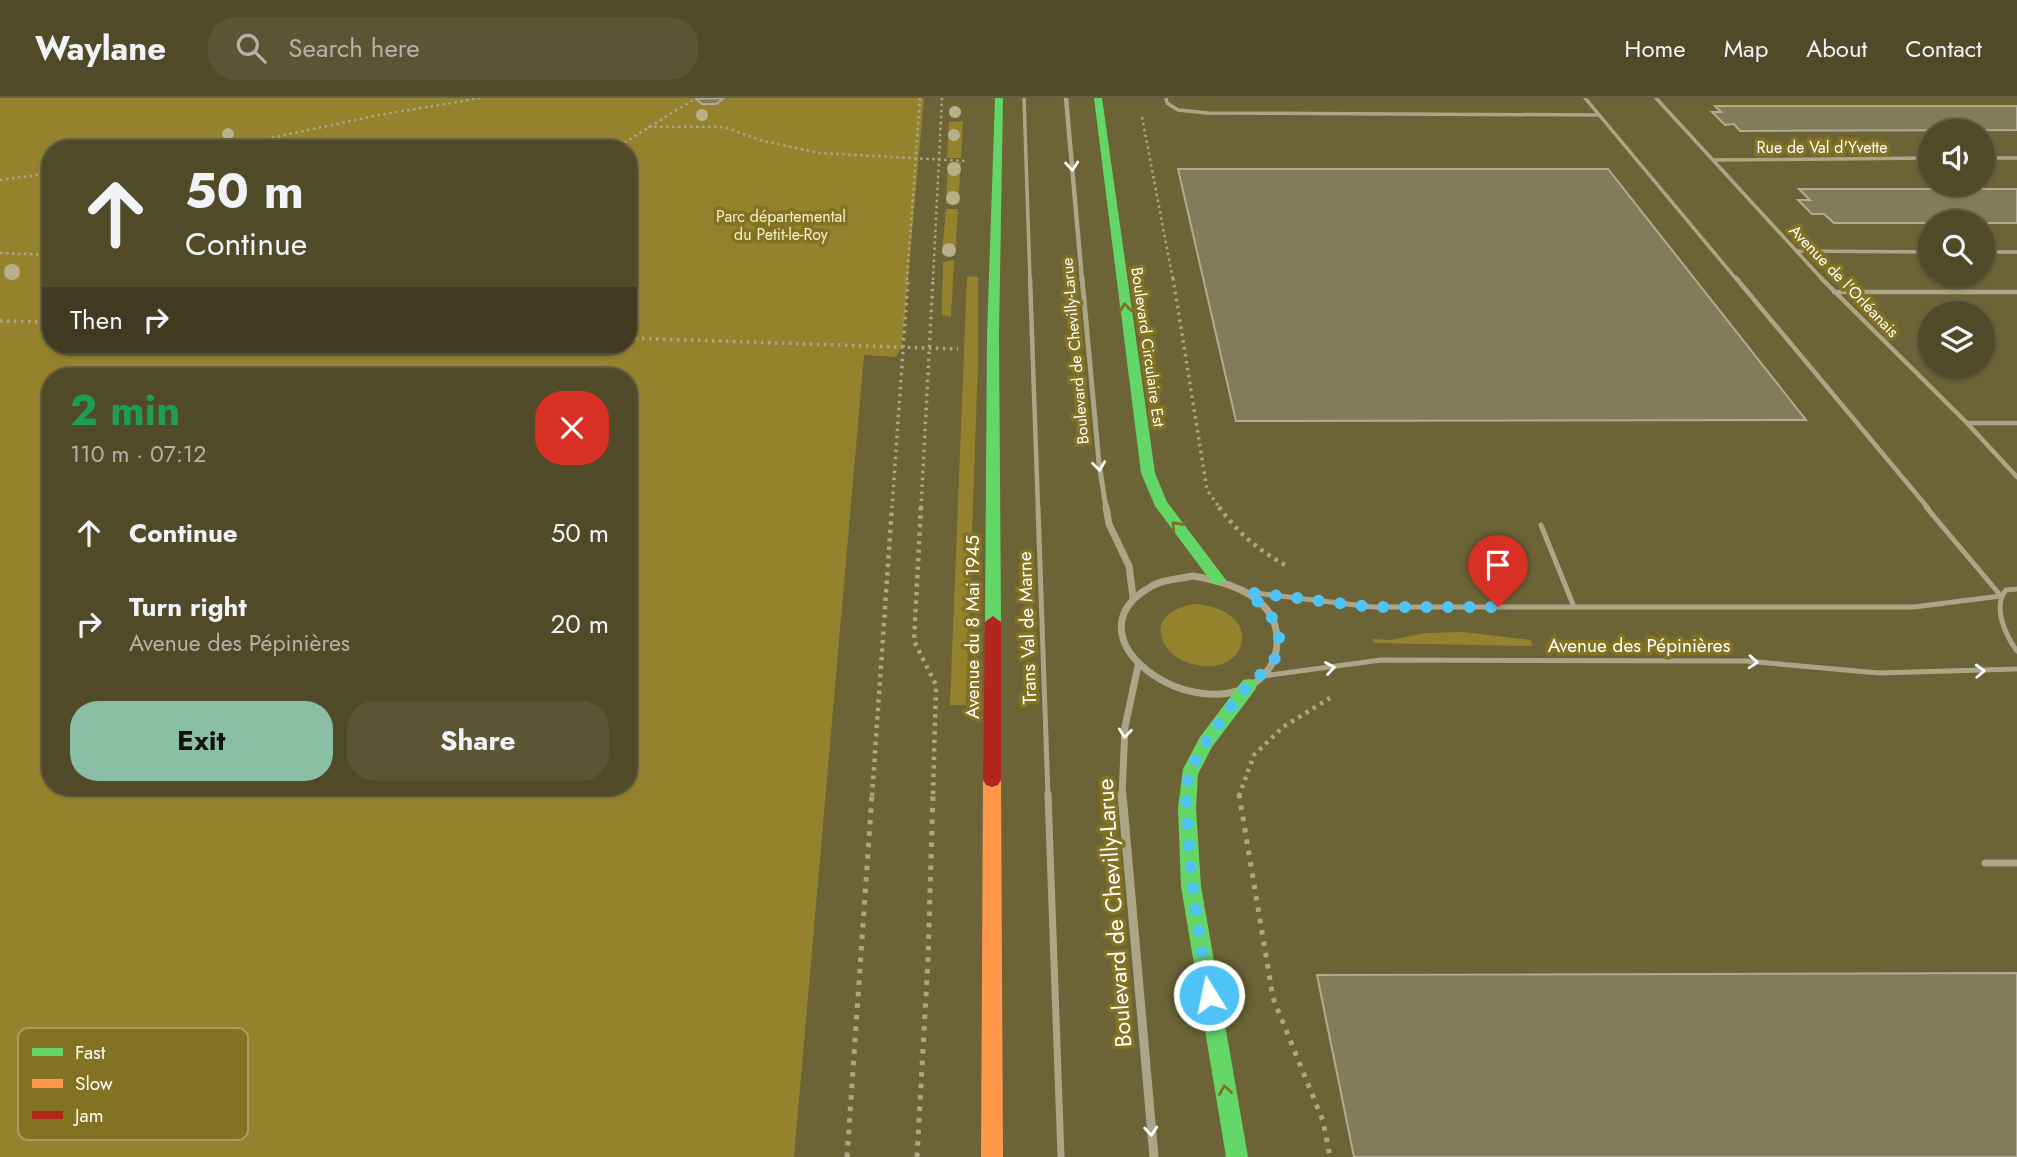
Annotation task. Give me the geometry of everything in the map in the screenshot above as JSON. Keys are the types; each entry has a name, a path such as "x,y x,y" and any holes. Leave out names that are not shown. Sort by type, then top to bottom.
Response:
{"main road":[{"name":"Avenue du 8 Mai 1945","path":"992,1157 993,335 999,98"},
{"name":"Boulevard Circulaire Est","path":"1098,98 1148,473 1164,512 1192,543 1218,580"},
{"path":"1237,1157 1191,886 1186,808 1189,774 1206,742 1256,681"}],"street":[{"name":"Boulevard de Chevilly-Larue","path":"1066,98 1100,475 1109,524 1129,566 1133,597"},
{"path":"1194,576 1218,580 1247,592 1264,607 1276,624 1279,643 1275,661 1256,681 1227,692 1203,694 1178,689 1156,680 1138,666 1125,649 1120,631 1123,613 1133,597 1149,585 1170,578 1194,576"},
{"name":"Boulevard de Chevilly-Larue","path":"1138,666 1125,727 1121,783 1154,1157"}],"lane":[{"name":"Trans Val de Marne","path":"1024,98 1061,1157"},
{"path":"1166,98 1167,103 1178,110 1222,113 1599,115"},
{"path":"1585,98 2001,596 2004,628 2017,651"},
{"name":"Avenue de l'Orléanais","path":"1656,98 1834,292 1967,423 2017,477"},
{"name":"Rue de Val d'Yvette","path":"1713,160 1918,158"},
{"path":"1995,158 2017,158"},
{"path":"1797,250 1918,252"},
{"path":"1995,252 2017,252"},
{"path":"1834,292 2017,292"},
{"path":"1967,423 2017,424"},
{"path":"1541,525 1574,607"},
{"name":"Avenue des Pépinières","path":"1247,592 1371,607 1914,607 2001,596 2006,590 2017,589"},
{"name":"Avenue des Pépinières","path":"1256,681 1381,660 1746,661 1879,673 2017,670"},
{"path":"1984,863 2017,863"}],"path":[{"path":"261,140 379,115 481,98"},
{"path":"628,140 696,98"},
{"path":"847,1157 901,346 918,159 920,98"},
{"path":"917,1157 928,960 936,685 914,641 942,98"},
{"path":"648,127 724,127 763,141 820,153 964,161"},
{"path":"0,180 42,174"},
{"path":"0,253 42,255"},
{"path":"0,321 42,322"},
{"path":"637,338 958,349"}],"green space":[{"name":"Parc départemental du Petit-le-Roy","path":"0,98 924,98 902,346 896,357 864,355 794,1157 0,1157"},
{"path":"963,121 961,158 947,158 949,122"},
{"path":"961,162 958,204 946,204 948,163"},
{"path":"946,209 958,209 955,256 942,254"},
{"path":"954,260 951,317 942,315 943,262"},
{"path":"967,276 978,277 978,361 966,705 950,705"},
{"path":"1194,604 1218,609 1234,619 1241,631 1242,644 1235,656 1223,664 1206,666 1184,661 1170,652 1163,642 1161,631 1164,619 1180,608"},
{"path":"1463,632 1531,640 1532,646 1374,643 1373,639 1391,640 1425,633"}],"building":[{"path":"724,98 716,104 702,104 696,99"},
{"path":"1715,106 2017,106 2017,130 1995,130 1995,119 1918,119 1918,130 1740,131 1734,124 1725,125 1712,112 1721,112"},
{"path":"1178,169 1608,169 1806,420 1236,421"},
{"path":"1799,189 1918,189 1918,196 1995,196 1995,189 2017,189 2017,223 1995,223 1995,210 1918,210 1918,223 1834,223 1824,214 1812,214 1798,200 1810,200"},
{"path":"2017,973 2017,1157 1354,1157 1317,975"}],"traffic: fast":[{"path":"993,622 993,335 999,98"},
{"path":"1098,98 1148,473 1160,503 1218,580"},
{"path":"1237,1157 1191,886 1187,808 1189,774 1206,742 1249,685"}],"traffic: slow":[{"path":"992,780 992,1157"}],"traffic: jam":[{"path":"992,780 993,622"}],"route":[{"path":"1209,995 1191,886 1186,808 1189,774 1220,723 1249,685 1262,676 1275,661 1279,643 1276,624 1264,607 1247,592 1371,607 1498,607"}]}
